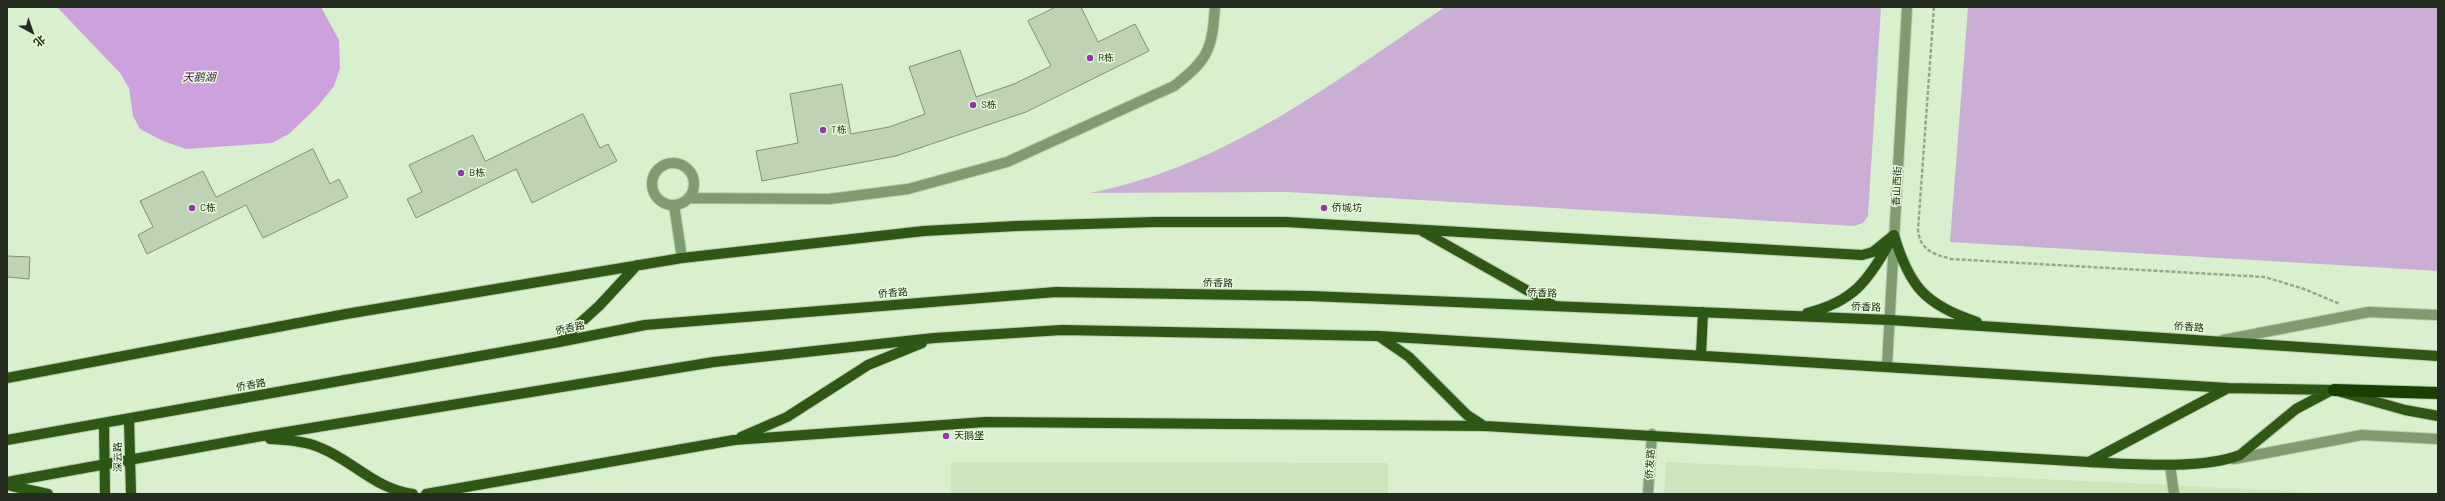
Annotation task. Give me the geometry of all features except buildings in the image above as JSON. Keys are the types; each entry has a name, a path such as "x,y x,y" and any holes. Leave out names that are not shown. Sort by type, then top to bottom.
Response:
{"highway":[{"path":"2334,390 2438,393"}],"main road":[{"path":"7,378 346,314 682,258 820,241 1016,226 1155,222 1286,222 1862,255 1878,249 1894,235"},
{"path":"1419,229 1555,306"},
{"path":"1796,316 1826,308 1854,293 1869,276 1894,235"},
{"path":"1894,235 1901,261 1917,288 1939,306 1991,327"},
{"path":"559,342 599,306 637,265"},
{"name":"侨香路","path":"7,440 104,424 129,418 559,342 645,325 1056,292 1310,296 1890,320 2438,356"},
{"path":"1700,355 1703,312"},
{"path":"7,483 256,437 714,362 934,338 1062,330 1378,336 2228,388 2334,390 2405,410 2438,416"},
{"path":"1378,336 1409,357 1467,415 1485,426"},
{"path":"734,440 787,417 868,365 934,338"},
{"path":"2089,462 2228,388"},
{"path":"426,494 734,440 986,422 1485,426 1652,434 2089,462 2170,464 2230,459 2248,450 2296,409 2334,390"},
{"name":"深云路","path":"129,418 131,494"},
{"name":"深云路","path":"104,424 105,494"},
{"path":"256,437 295,441 321,448 384,486 395,491 413,494"},
{"path":"7,483 48,494"}],"street":[{"path":"689,198 829,199 908,189 1007,162 1174,86 1196,69 1209,51 1215,7"},
{"name":"香山西街","path":"1887,366 1907,7"},
{"path":"679,164 691,173 694,186 689,198 683,203 674,205 662,202 654,193 653,179 664,166 679,164"},
{"path":"674,205 682,258"},
{"path":"2219,341 2369,312 2438,316"},
{"name":"侨发路","path":"1648,494 1652,434"},
{"path":"2230,459 2362,435 2438,439"},
{"path":"2170,464 2174,494"}],"path":[{"path":"1934,7 1918,230 1919,240 1925,249 1951,259 2265,277 2304,288 2334,302 2369,312"}],"shaded area":[{"path":"1445,7 1881,7 1868,216 1863,223 1854,226 1287,192 1090,193 1140,180 1187,163 1233,142 1319,92"},
{"path":"1968,7 2438,7 2438,271 1950,242"},
{"path":"951,462 1388,463 1388,494 951,494"},
{"path":"1666,462 2151,484 2341,494 1664,494"}],"water":[{"name":"天鹅湖","path":"57,7 321,7 339,40 340,68 334,86 318,106 289,134 272,143 186,149 163,141 140,129 133,116 129,88 120,73"}],"place":[{"name":"R栋","path":"1090,58"},
{"name":"S栋","path":"973,105"},
{"name":"T栋","path":"823,130"},
{"name":"B栋","path":"461,173"},
{"name":"C栋","path":"192,208"},
{"name":"侨城坊","path":"1324,208"},
{"name":"天鹅堡","path":"946,436"}]}
